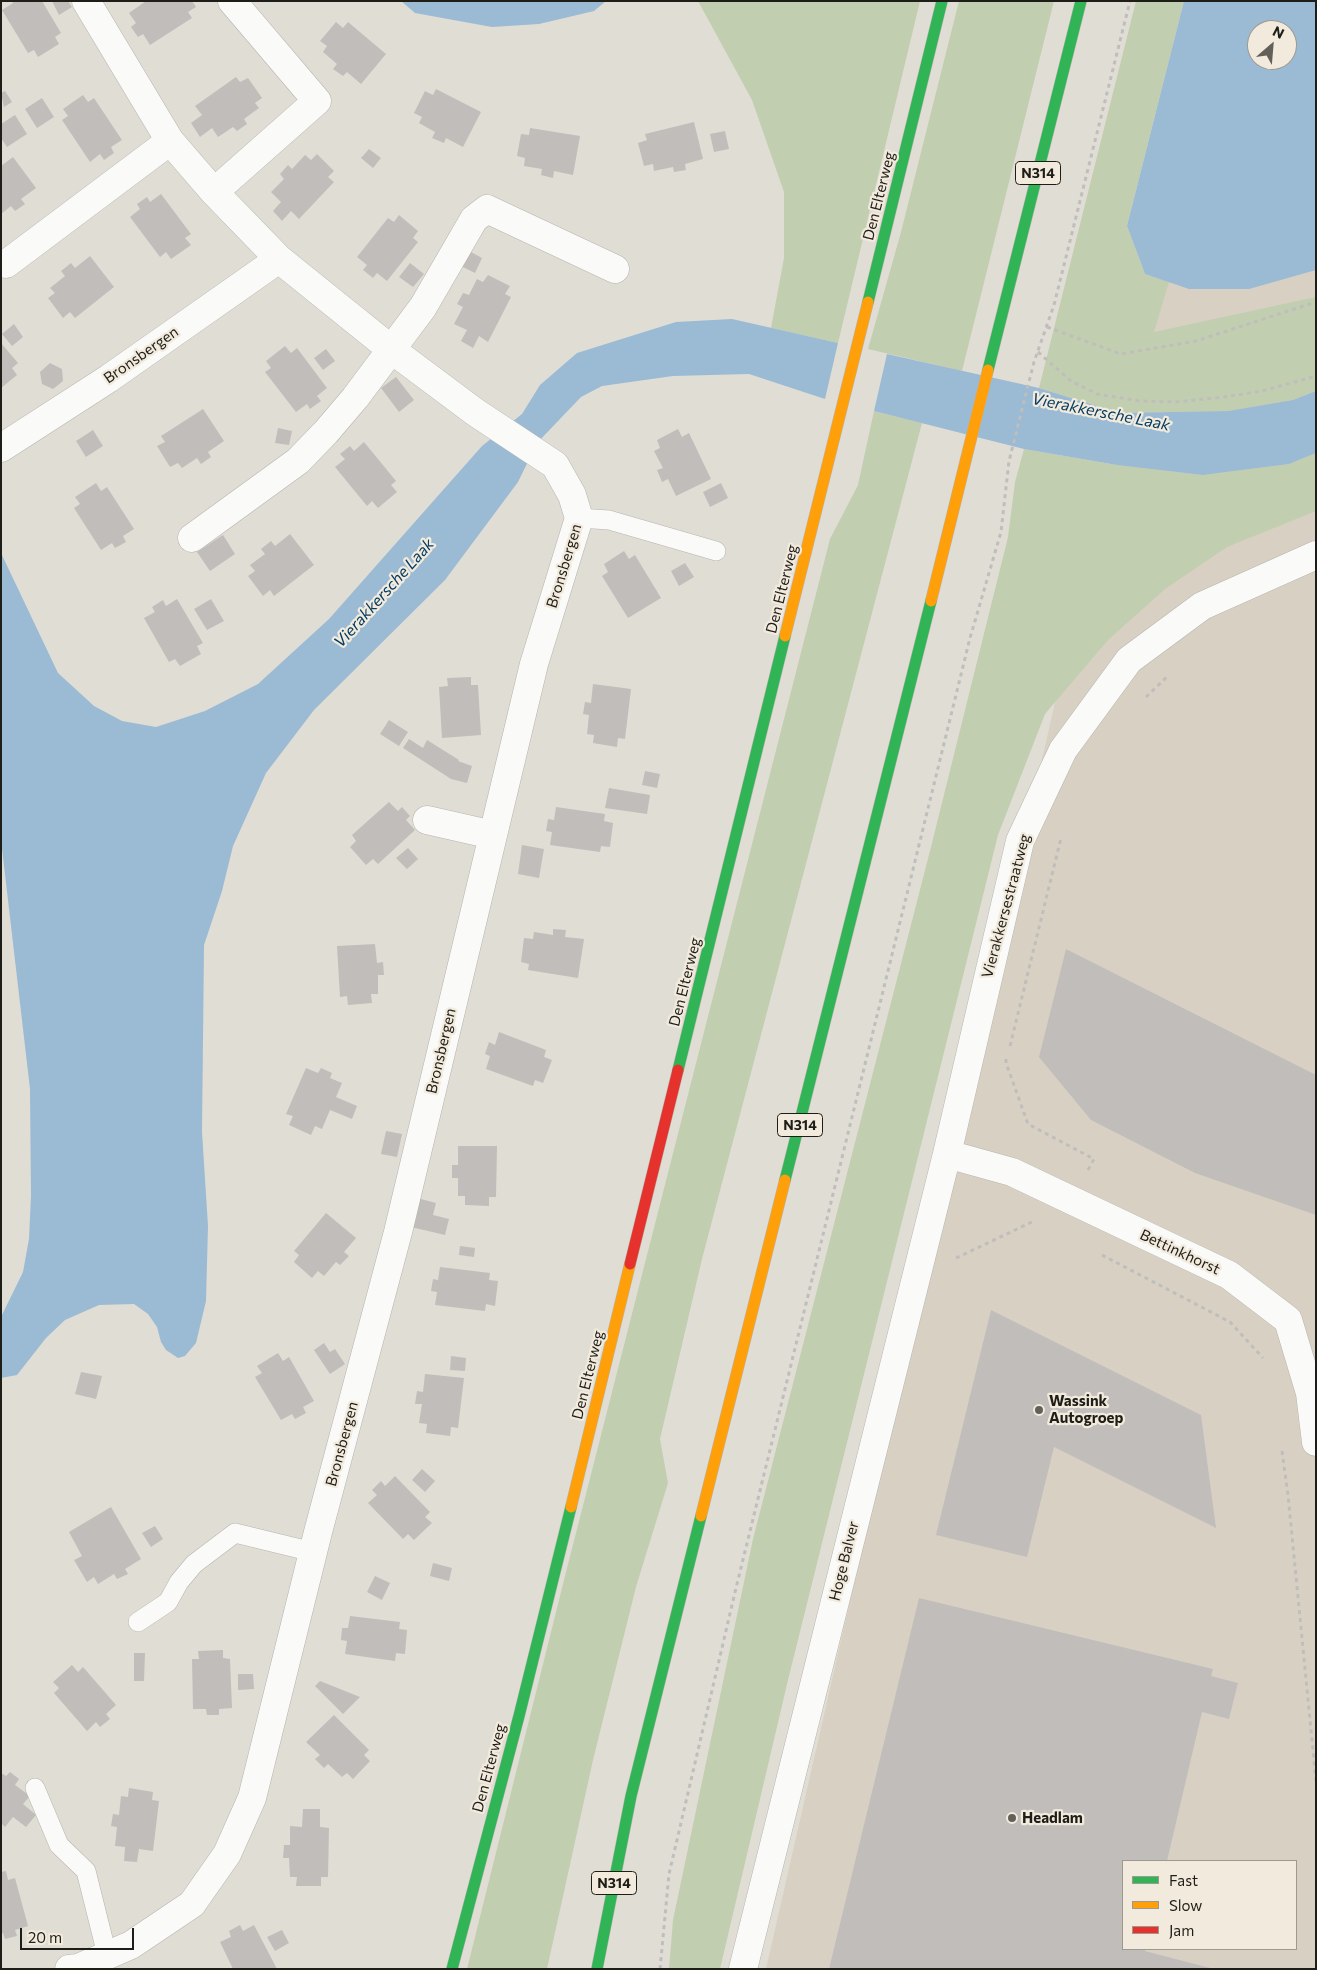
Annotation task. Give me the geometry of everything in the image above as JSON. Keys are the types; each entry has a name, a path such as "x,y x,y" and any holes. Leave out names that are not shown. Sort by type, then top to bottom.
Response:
{"main road":[{"name":"Den Elterweg","path":"452,1969 519,1716 942,1"},
{"name":"N314","path":"597,1969 631,1796 969,454 1081,1"}],"street":[{"name":"Bronsbergen","path":"69,1969 78,1968 131,1945 192,1904 227,1854 252,1798 398,1232 534,664 579,518 572,495 555,465 475,412 392,350 279,260 214,192 170,142 86,1"},
{"path":"214,192 317,101 232,1"},
{"path":"6,264 170,142"},
{"path":"192,538 298,461 332,426 423,307 474,219 487,210 614,270"},
{"name":"Bronsbergen","path":"1,448 108,378 279,260"},
{"name":"Vierakkersestraatweg","path":"947,1154 1020,841 1063,750 1129,660 1202,606 1316,555"},
{"path":"428,820 493,835"},
{"name":"Bettinkhorst","path":"947,1154 1012,1172 1229,1274 1288,1320 1310,1393 1316,1442"},
{"name":"Hoge Balver","path":"743,1969 947,1154"}],"lane":[{"path":"579,518 609,520 716,551"},
{"path":"138,1622 168,1602 179,1582 194,1564 235,1533 314,1552"},
{"path":"34,1788 59,1844 86,1871 108,1956"}],"path":[{"path":"660,1969 669,1874 736,1588 965,657 1001,532 1009,461 1034,362 1054,305 1130,1"},
{"path":"1047,327 1121,354 1196,341 1316,302"},
{"path":"1038,352 1071,381 1097,394 1140,400 1176,402 1262,391 1316,376"},
{"path":"1141,703 1175,669"},
{"path":"950,1260 1036,1220 1056,1230 1094,1159 1028,1124 1006,1062 1062,836"},
{"path":"1098,1253 1230,1322 1269,1365"},
{"path":"1281,1448 1288,1495 1316,1781"}],"shaded area":[{"path":"1215,1 1316,1 1316,1969 766,1969"}],"green space":[{"path":"698,1 920,1 838,343 771,328 784,258 784,192 752,100"},
{"path":"959,1 1054,1 962,371 868,349 901,232"},
{"path":"1136,1 1184,1 1127,226 1145,274 1169,282 1154,332 1316,297 1316,391 1293,400 1228,411 1119,413 1039,388"},
{"path":"874,411 922,423 702,1259 660,1439 668,1483 636,1587 593,1760 547,1969 467,1969 565,1576 830,539 858,485"},
{"path":"1024,449 1117,465 1203,475 1289,464 1316,453 1316,511 1227,547 1165,589 1108,640 1045,714 998,835 788,1680 720,1969 669,1969 673,1920 753,1539 931,847 1008,537 1015,482"}],"water":[{"path":"401,1 606,1 594,11 539,24 492,27 415,13"},
{"path":"1184,1 1316,1 1316,270 1249,289 1189,289 1145,274 1127,226"},
{"name":"Vierakkersche Laak","path":"732,319 838,343 825,399 749,374 673,376 602,386 581,397 537,443 518,482 445,580 314,710 266,773 233,846 222,891 204,945 202,1132 208,1226 206,1301 196,1343 185,1356 178,1358 166,1350 161,1342 157,1327 148,1314 134,1304 99,1305 65,1320 46,1338 17,1375 1,1378 1,1317 23,1272 29,1239 31,1196 30,1089 1,840 1,553 58,673 94,706 122,721 156,727 205,711 258,684 329,619 482,446 522,414 540,385 577,353 676,322"},
{"name":"Vierakkersche Laak","path":"887,354 1039,388 1119,413 1228,411 1293,400 1316,391 1316,453 1289,464 1203,475 1117,465 1024,449 874,411"}],"building":[{"path":"12,1 42,1 61,33 55,37 59,44 38,57 34,50 28,53 2,10 13,3"},
{"path":"52,1 68,1 72,7 59,15"},
{"path":"146,1 192,1 196,7 188,12 192,18 150,45 143,34 138,37 131,27 136,23 129,13"},
{"path":"336,22 343,28 348,22 386,54 361,84 347,72 343,76 333,69 337,64 323,52 327,46 320,41"},
{"path":"236,77 240,82 248,78 262,98 255,103 259,108 244,119 247,124 237,131 233,127 218,137 212,128 200,137 191,123 202,115 195,106"},
{"path":"436,89 481,112 463,147 446,138 444,143 432,138 435,132 419,123 422,117 414,113 425,91 433,95"},
{"path":"5,91 12,102 4,107 1,93"},
{"path":"83,95 88,102 94,98 122,140 111,147 114,153 104,160 100,154 90,162 62,120 68,116 63,109"},
{"path":"42,98 54,117 37,128 25,109"},
{"path":"15,115 27,134 7,147 1,138 1,124"},
{"path":"694,122 703,159 685,164 686,170 674,172 673,167 654,171 653,164 644,166 638,143 647,140 645,134"},
{"path":"530,128 580,136 573,175 554,171 553,178 541,175 542,169 524,166 525,158 517,156 521,134 529,135"},
{"path":"725,131 729,149 714,152 710,134"},
{"path":"369,149 381,158 373,168 361,158"},
{"path":"317,154 334,171 328,177 334,182 299,219 291,211 282,221 273,211 281,202 271,192 284,179 280,174 288,165 292,169 305,155 311,160"},
{"path":"13,157 36,188 21,199 25,204 15,211 11,206 1,214 1,166"},
{"path":"161,194 191,234 185,238 191,245 171,259 166,252 160,257 130,217 140,209 137,204 147,197 150,202"},
{"path":"399,215 418,231 413,238 418,242 387,281 377,273 373,278 363,270 367,265 357,257 388,218 394,222"},
{"path":"469,251 482,258 475,273 461,266"},
{"path":"90,256 114,287 75,318 70,312 63,318 48,298 55,293 50,288 65,276 61,271 71,263 75,268"},
{"path":"410,263 424,274 413,287 399,277"},
{"path":"488,275 510,286 505,294 511,297 488,342 479,336 473,348 461,341 467,330 454,324 463,307 457,304 463,293 469,295 477,279 483,282"},
{"path":"14,324 23,337 12,346 2,334"},
{"path":"1,343 18,363 12,368 17,375 1,388"},
{"path":"285,346 291,353 297,348 327,388 317,396 321,401 310,409 307,404 296,412 265,372 271,368 266,361"},
{"path":"326,349 335,361 323,370 314,358"},
{"path":"50,363 62,369 63,381 53,389 42,384 40,372"},
{"path":"396,377 414,400 399,412 381,388"},
{"path":"203,409 224,441 208,452 211,457 201,464 197,458 182,468 178,463 170,467 157,446 165,442 161,436"},
{"path":"278,428 292,431 289,445 275,443"},
{"path":"678,429 682,437 689,433 711,479 676,496 668,479 662,482 657,470 663,468 654,451 660,448 657,440"},
{"path":"93,430 103,446 86,457 76,441"},
{"path":"364,442 396,481 391,485 397,492 378,508 372,501 367,506 335,467 345,459 340,454 350,446 354,451"},
{"path":"96,483 101,491 107,487 134,529 123,536 126,542 115,548 112,543 101,550 74,508 80,504 75,497"},
{"path":"721,483 728,498 710,507 703,492"},
{"path":"290,534 314,565 274,596 270,590 263,596 248,576 255,571 250,565 265,554 261,549 271,541 275,546"},
{"path":"223,535 235,554 210,571 197,552"},
{"path":"624,551 629,559 635,555 661,598 628,618 602,576 608,572 604,564"},
{"path":"685,563 694,577 679,586 671,571"},
{"path":"177,599 203,643 197,646 201,654 180,666 175,659 169,662 144,618 155,612 152,607 163,600 166,606"},
{"path":"211,599 224,621 207,630 194,609"},
{"path":"471,677 471,685 478,685 481,735 442,738 439,687 448,686 447,678"},
{"path":"593,684 631,689 625,739 618,738 617,747 593,743 594,735 587,734 589,715 583,714 585,702 591,703"},
{"path":"389,720 408,732 399,746 380,734"},
{"path":"409,739 423,748 427,740 458,761 472,766 467,783 451,779 403,748"},
{"path":"645,771 660,774 657,788 642,785"},
{"path":"609,788 650,795 647,814 605,808"},
{"path":"389,802 398,811 402,807 410,816 406,820 415,830 378,864 373,859 366,865 350,847 356,841 352,835"},
{"path":"556,807 605,814 604,821 613,823 610,847 601,846 600,852 550,845 552,832 546,831 548,819 554,820"},
{"path":"522,845 544,849 539,878 518,874"},
{"path":"408,848 418,859 407,869 396,858"},
{"path":"553,929 566,930 565,937 584,939 578,978 528,970 529,964 521,962 524,938 533,939 534,932 553,935"},
{"path":"375,944 377,963 383,962 384,975 378,975 378,994 371,994 372,1003 348,1005 347,996 340,997 337,946"},
{"path":"1066,949 1316,1075 1316,1215 1195,1173 1091,1120 1039,1057"},
{"path":"499,1032 546,1050 544,1057 552,1060 543,1083 535,1080 533,1086 486,1069 490,1056 485,1054 489,1042 495,1045"},
{"path":"306,1068 318,1073 321,1068 332,1073 330,1078 342,1083 336,1097 357,1106 352,1119 330,1110 322,1129 315,1126 311,1135 289,1125 293,1116 286,1114"},
{"path":"386,1131 402,1134 397,1157 381,1154"},
{"path":"458,1146 497,1146 496,1197 489,1197 489,1206 465,1205 465,1196 458,1196 458,1178 452,1178 452,1165 458,1165"},
{"path":"417,1198 436,1203 433,1215 449,1219 445,1235 411,1227"},
{"path":"326,1213 356,1238 344,1252 349,1256 340,1265 336,1262 324,1276 318,1271 312,1278 294,1262 299,1255 294,1251"},
{"path":"460,1246 475,1248 474,1257 459,1255"},
{"path":"440,1267 490,1273 489,1280 498,1281 495,1306 486,1304 485,1311 435,1305 437,1292 431,1291 433,1279 438,1280"},
{"path":"991,1310 1201,1415 1216,1528 1054,1447 1027,1557 936,1535"},
{"path":"324,1343 330,1352 335,1349 345,1364 330,1374 314,1350"},
{"path":"278,1353 283,1361 289,1357 314,1401 303,1407 306,1413 295,1419 292,1414 281,1420 255,1377 262,1373 257,1366"},
{"path":"451,1356 466,1358 465,1371 450,1370"},
{"path":"81,1372 102,1376 96,1399 75,1394"},
{"path":"425,1374 464,1378 458,1428 451,1427 450,1436 426,1433 427,1424 419,1423 422,1404 415,1404 417,1391 423,1392"},
{"path":"422,1469 435,1481 425,1492 412,1480"},
{"path":"395,1476 430,1512 425,1517 432,1523 414,1540 408,1534 403,1539 368,1503 377,1495 372,1490 381,1481 385,1486"},
{"path":"111,1507 141,1559 125,1569 128,1574 117,1579 114,1574 98,1584 94,1577 87,1582 74,1560 82,1556 69,1532"},
{"path":"155,1526 163,1539 151,1547 142,1533"},
{"path":"433,1563 452,1568 449,1581 430,1576"},
{"path":"375,1576 390,1583 382,1600 367,1592"},
{"path":"919,1598 1213,1669 1211,1676 1238,1683 1229,1719 1202,1712 1167,1860 1122,1860 1122,1950 1145,1950 1214,1969 829,1969"},
{"path":"350,1616 400,1622 399,1629 407,1630 405,1654 396,1653 395,1661 345,1654 347,1641 341,1640 342,1628 348,1628"},
{"path":"223,1650 223,1658 230,1659 232,1708 219,1709 219,1715 207,1715 206,1709 193,1709 192,1659 199,1659 198,1651"},
{"path":"134,1653 145,1653 144,1681 134,1681"},
{"path":"72,1665 78,1672 83,1667 116,1705 106,1714 110,1719 100,1727 96,1722 87,1731 54,1693 59,1688 53,1682"},
{"path":"238,1674 253,1674 254,1689 238,1690"},
{"path":"320,1681 360,1697 343,1714 315,1686"},
{"path":"334,1715 369,1750 364,1755 370,1761 353,1779 347,1773 342,1777 328,1764 324,1768 315,1759 320,1755 306,1742"},
{"path":"10,1772 19,1779 15,1785 30,1796 23,1804 36,1815 26,1827 13,1817 5,1827 1,1823 1,1773 6,1776"},
{"path":"129,1788 153,1792 152,1800 159,1801 153,1851 139,1849 137,1862 124,1861 125,1847 115,1846 117,1827 111,1826 113,1814 119,1815 121,1796 128,1797"},
{"path":"303,1809 320,1809 320,1827 329,1828 328,1877 321,1877 321,1886 296,1886 297,1877 290,1877 289,1858 283,1858 284,1845 290,1845 290,1826 302,1827"},
{"path":"6,1871 8,1880 15,1878 28,1926 15,1930 17,1936 5,1939 3,1933 1,1933 1,1872"},
{"path":"240,1925 243,1931 254,1925 277,1969 233,1969 220,1942 231,1937 229,1931"},
{"path":"282,1930 289,1943 275,1951 267,1937"}],"traffic: fast":[{"path":"868,302 942,1"},
{"path":"988,370 1081,1"},
{"path":"785,1180 931,601"},
{"path":"678,1070 785,636"},
{"path":"452,1969 519,1716 571,1507"},
{"path":"597,1969 631,1796 701,1516"}],"traffic: slow":[{"path":"785,636 868,302"},
{"path":"931,601 988,370"},
{"path":"701,1516 785,1180"},
{"path":"571,1507 630,1264"}],"traffic: jam":[{"path":"630,1264 678,1070"}],"place":[{"name":"Wassink Autogroep","path":"1039,1410"},
{"name":"Headlam","path":"1012,1818"}]}
